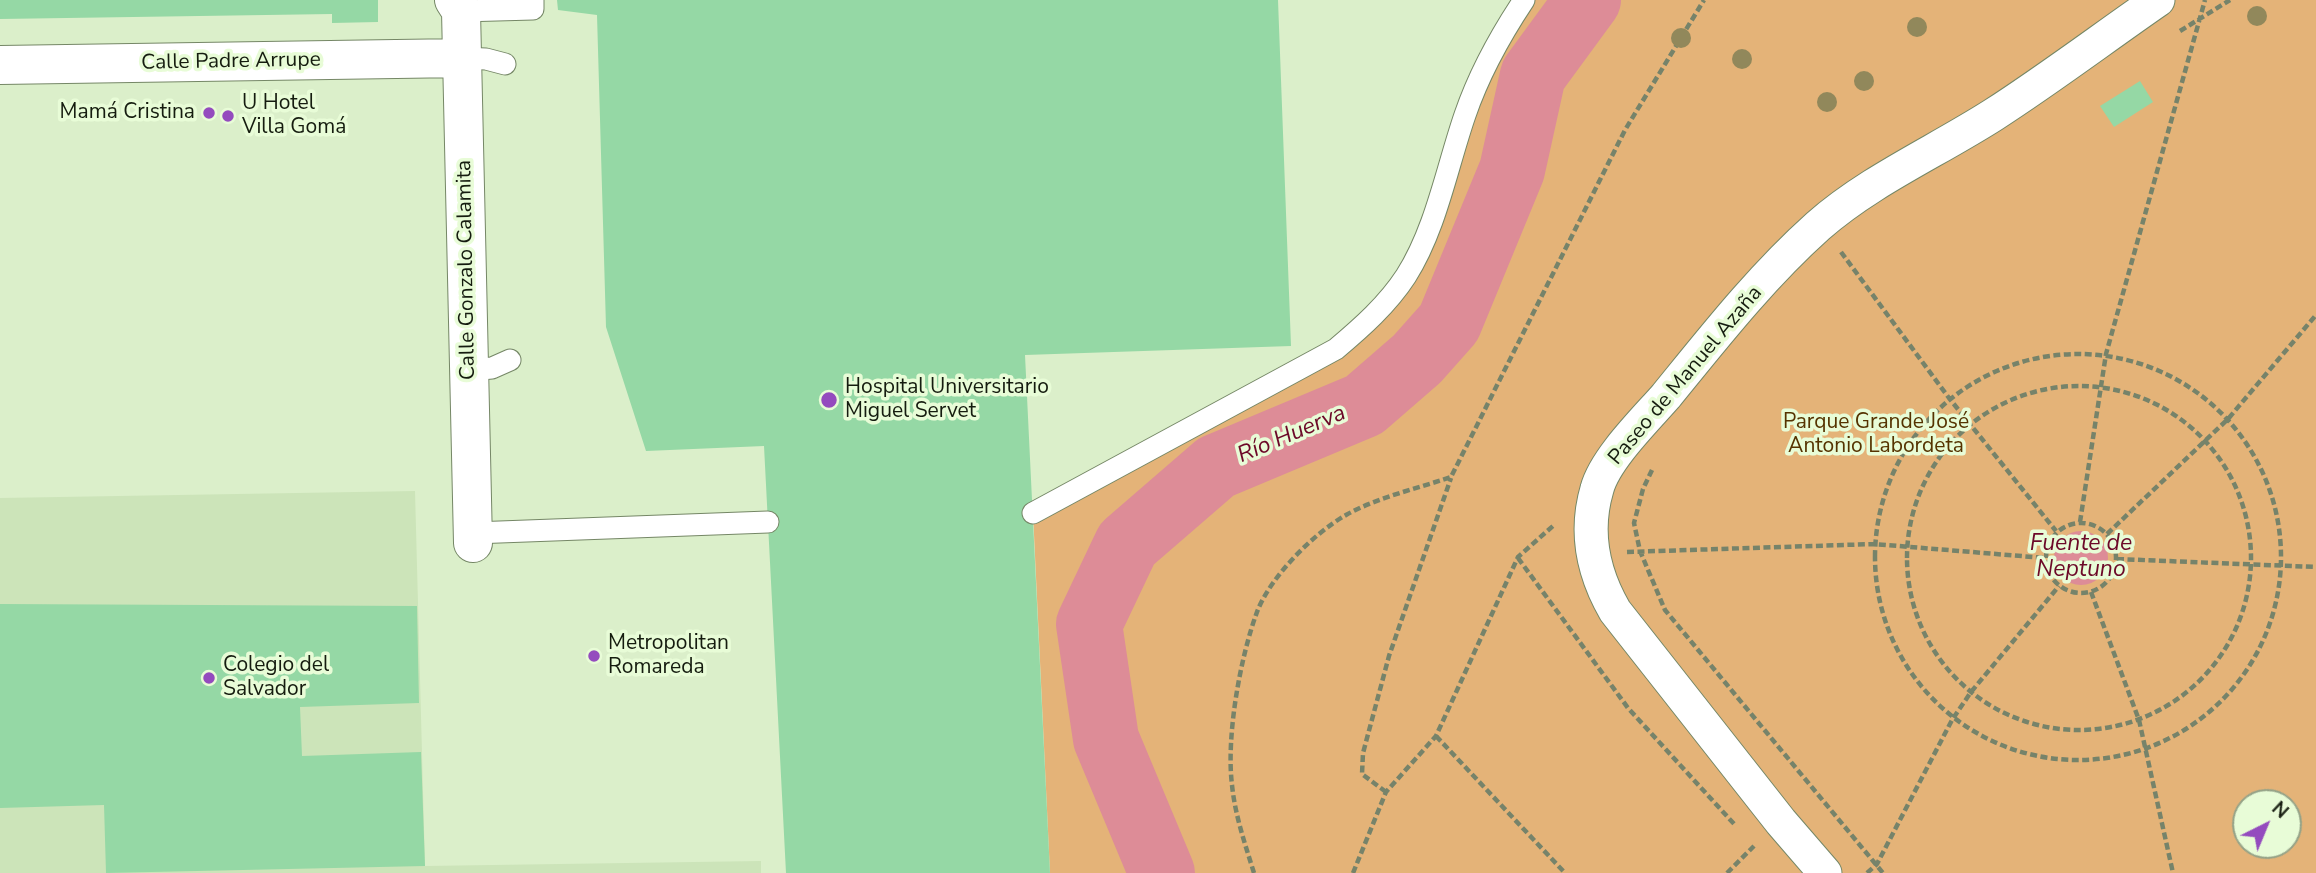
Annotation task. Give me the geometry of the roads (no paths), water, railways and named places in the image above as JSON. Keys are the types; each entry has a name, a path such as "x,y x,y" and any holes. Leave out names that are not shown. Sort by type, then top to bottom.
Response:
{"street":[{"name":"Paseo de Manuel Azaña","path":"1825,873 1781,822 1615,611 1601,586 1592,557 1591,520 1597,487 1616,455 1716,335 1780,262 1820,224 1868,191 1994,114 2158,0"},
{"name":"Calle Gonzalo Calamita","path":"460,4 473,538"},
{"name":"Calle Padre Arrupe","path":"0,65 463,58"}],"lane":[{"path":"460,4 533,9 533,0"},
{"path":"1033,513 1336,349 1377,314 1406,275 1424,241 1471,101 1488,59 1524,0"},
{"path":"463,58 486,59 505,64"},
{"path":"469,370 492,368 510,360"},
{"path":"473,538 768,523"}],"water":[{"name":"Fuente de Neptuno","path":"2081,531 2100,539 2108,558 2100,577 2081,585 2062,577 2054,558 2062,539"}],"waterway":[{"name":"Río Huerva","path":"1162,873 1106,739 1089,624 1127,544 1216,467 1364,405 1417,359 1449,323 1512,170 1533,75 1588,0"}],"place":[{"name":"Mamá Cristina","path":"209,113"},
{"name":"U Hotel Villa Gomá","path":"228,116"},
{"name":"Hospital Universitario Miguel Servet","path":"829,400"},
{"name":"Metropolitan Romareda","path":"594,656"},
{"name":"Colegio del Salvador","path":"209,678"}],"park label":[{"name":"Parque Grande José Antonio Labordeta","path":"1876,435"}]}
